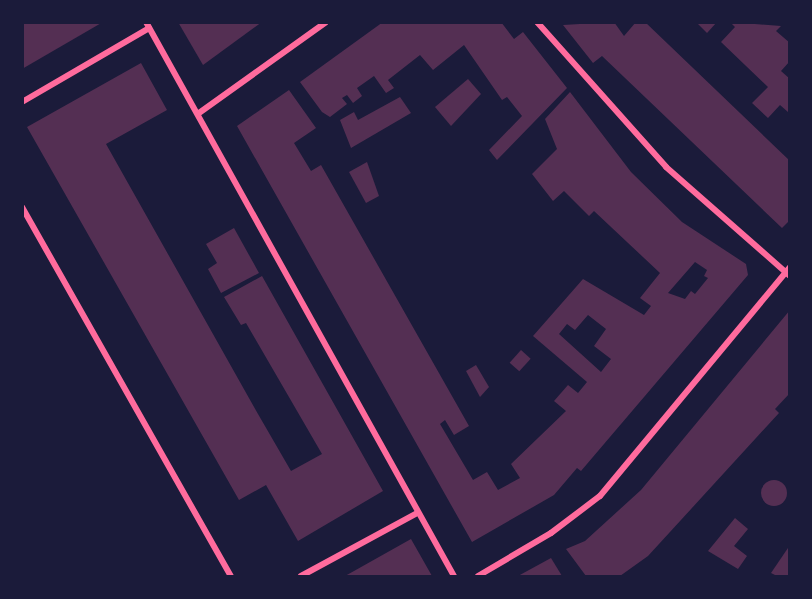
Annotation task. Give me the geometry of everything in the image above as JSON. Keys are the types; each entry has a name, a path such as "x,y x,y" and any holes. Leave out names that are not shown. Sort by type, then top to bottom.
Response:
{"street":[{"path":"199,113 326,22"},
{"path":"478,576 551,533 600,496 788,271 666,167 537,22"},
{"path":"22,102 147,25 199,113 417,513 454,576"},
{"path":"22,207 231,576"},
{"path":"301,576 417,513"}],"building":[{"path":"22,22 103,22 22,69"},
{"path":"178,22 262,22 203,65"},
{"path":"383,22 501,22 514,39 523,32 567,88 497,160 489,150 522,116 507,97 502,100 464,45 433,70 420,55 388,80 394,88 386,93 374,76 357,88 362,96 353,103 347,95 342,98 347,104 330,117 322,112 300,82"},
{"path":"614,22 624,36 636,22 645,22 790,161 790,220 782,228 602,56 593,63 563,25"},
{"path":"696,22 717,22 707,33"},
{"path":"730,22 781,26 776,31 790,43 790,61 781,71 790,79 788,112 780,105 768,118 752,103 768,87 721,42 735,27"},
{"path":"141,63 167,110 106,144 258,414 291,471 322,454 246,323 241,325 224,297 262,276 383,491 298,541 266,485 239,500 27,127"},
{"path":"468,79 481,94 451,126 435,107"},
{"path":"289,90 316,128 294,143 311,171 321,165 469,426 454,435 445,420 440,424 473,480 487,472 498,490 520,478 511,464 566,411 554,401 568,385 578,393 587,382 533,336 583,279 644,315 651,306 640,298 660,273 594,211 589,216 564,191 553,201 532,174 557,149 545,119 570,92 631,172 682,222 746,264 748,275 581,471 577,468 554,495 472,542 237,126","holes":["695,262 707,270 704,276 708,278 695,294 691,291 685,299 668,293","588,315 606,329 594,346 611,359 601,372 559,334 567,324 575,330"]},
{"path":"400,97 411,113 351,148 340,120 354,112 358,120"},
{"path":"367,162 379,196 366,203 349,172"},
{"path":"234,228 259,273 221,293 208,269 217,263 206,244"},
{"path":"790,310 790,393 775,409 779,413 648,556 620,576 586,576 566,549 585,541 641,490"},
{"path":"521,350 531,359 519,371 510,363"},
{"path":"476,365 489,387 480,397 466,371"},
{"path":"774,480 783,484 787,493 783,502 774,506 765,502 761,493 765,484"},
{"path":"735,518 748,529 734,546 747,556 738,569 708,551"},
{"path":"411,539 432,576 345,576 354,571"},
{"path":"790,545 790,576 777,576 771,573"},
{"path":"551,558 562,576 518,576"}]}
